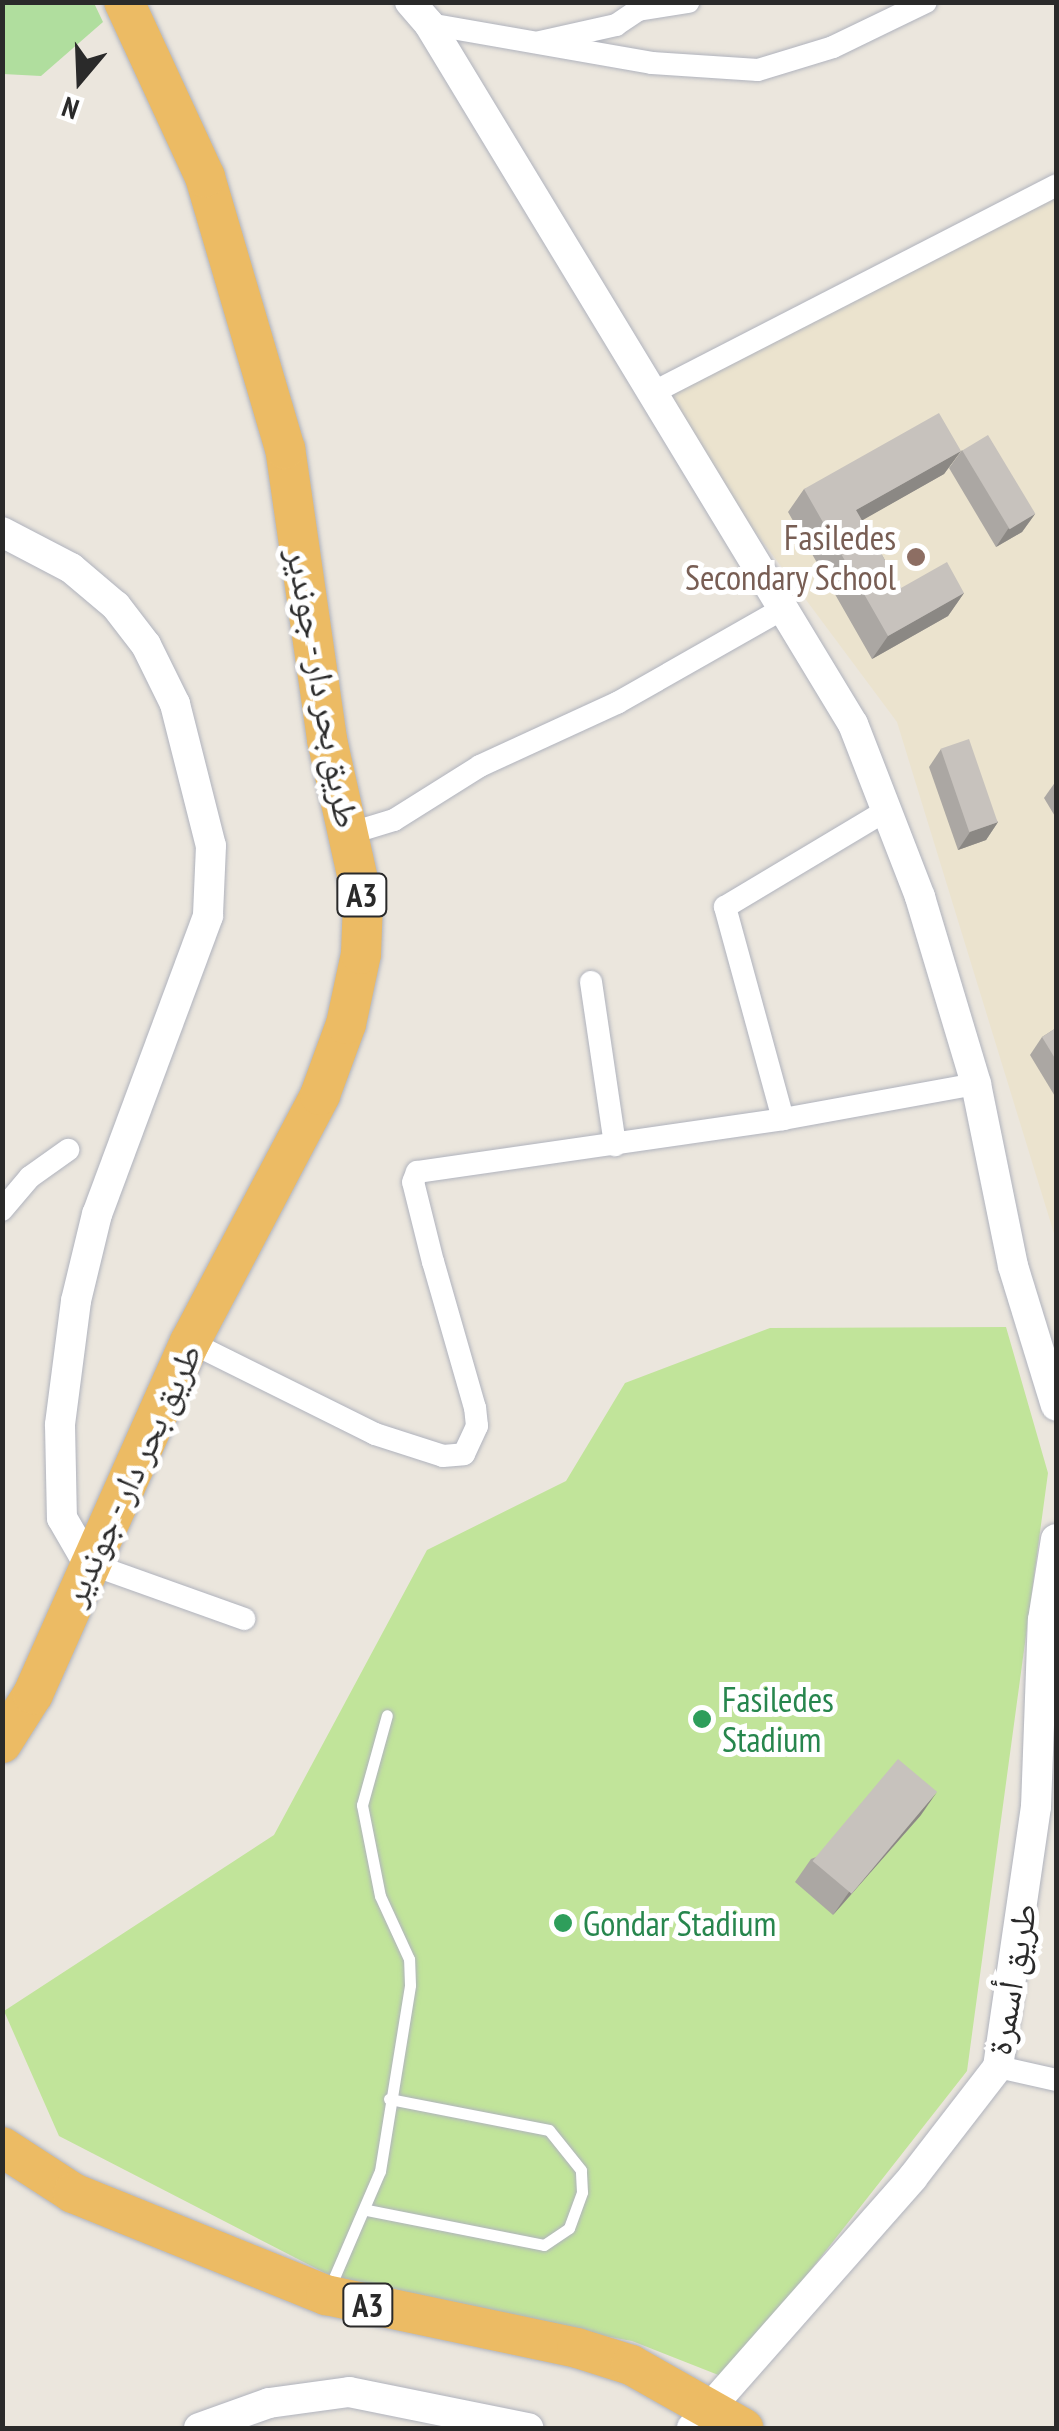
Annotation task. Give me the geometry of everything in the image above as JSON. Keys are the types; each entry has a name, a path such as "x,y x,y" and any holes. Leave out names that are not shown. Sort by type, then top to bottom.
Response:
{"highway":[{"name":"طريق بحر دار - جوندير","path":"2,1743 33,1694 88,1563 190,1342 283,1171 346,1024 363,902 327,739 285,450 205,177 124,2"},
{"name":"A3","path":"2,2147 73,2193 326,2295 577,2348 632,2365 715,2423"}],"street":[{"path":"525,45 616,25 638,6 688,2"},
{"path":"420,13 525,45 758,70 834,46 926,2"},
{"path":"420,13 854,724 889,809 976,1084 1012,1266 1056,1406"},
{"path":"652,393 1056,185"},
{"path":"2,532 71,568 116,606 146,645 175,704 211,846 208,916 97,1214 76,1301 60,1425 62,1518 88,1563 244,1620"},
{"path":"348,834 394,820 480,766 616,703 786,607"},
{"path":"783,1120 725,907 889,809"},
{"path":"591,982 615,1145"},
{"path":"190,1342 375,1434 443,1456 464,1454 477,1426 475,1408 414,1176 423,1168 783,1120 976,1084"},
{"path":"2,1210 30,1177 68,1150"},
{"name":"طريق أسمرة","path":"715,2423 998,2067 1036,1807 1043,1620 1056,1539"},
{"path":"998,2067 1056,2080"},
{"path":"199,2428 269,2402 348,2392 528,2428"}],"lane":[{"path":"326,2295 367,2210 410,1959 380,1896 362,1805 386,1715"},
{"path":"367,2210 544,2245 569,2228 582,2192 582,2170 549,2130 389,2099"}],"shaded area":[{"name":"Fasiledes Secondary School","path":"1056,196 1056,1240 897,722 652,393"}],"green space":[{"path":"3,2 94,3 103,22 41,76 3,74"},
{"name":"Gondar Stadium","path":"1006,1327 1048,1473 967,2071 726,2378 632,2341 360,2291 59,2136 4,2011 274,1835 427,1550 566,1481 625,1383 770,1328"}],"building":[{"path":"939,413 961,451 856,510 901,588 947,562 964,593 888,636 804,489"},
{"path":"988,435 1035,514 1010,529 962,450"},
{"path":"969,739 998,822 969,832 941,749"},
{"path":"1056,1028 1056,1060 1042,1037"},
{"path":"898,1759 937,1792 852,1894 813,1861"}],"place":[{"name":"Fasiledes Secondary School","path":"916,557"},
{"name":"Fasiledes Stadium","path":"702,1719"},
{"name":"Gondar Stadium","path":"563,1923"}]}
